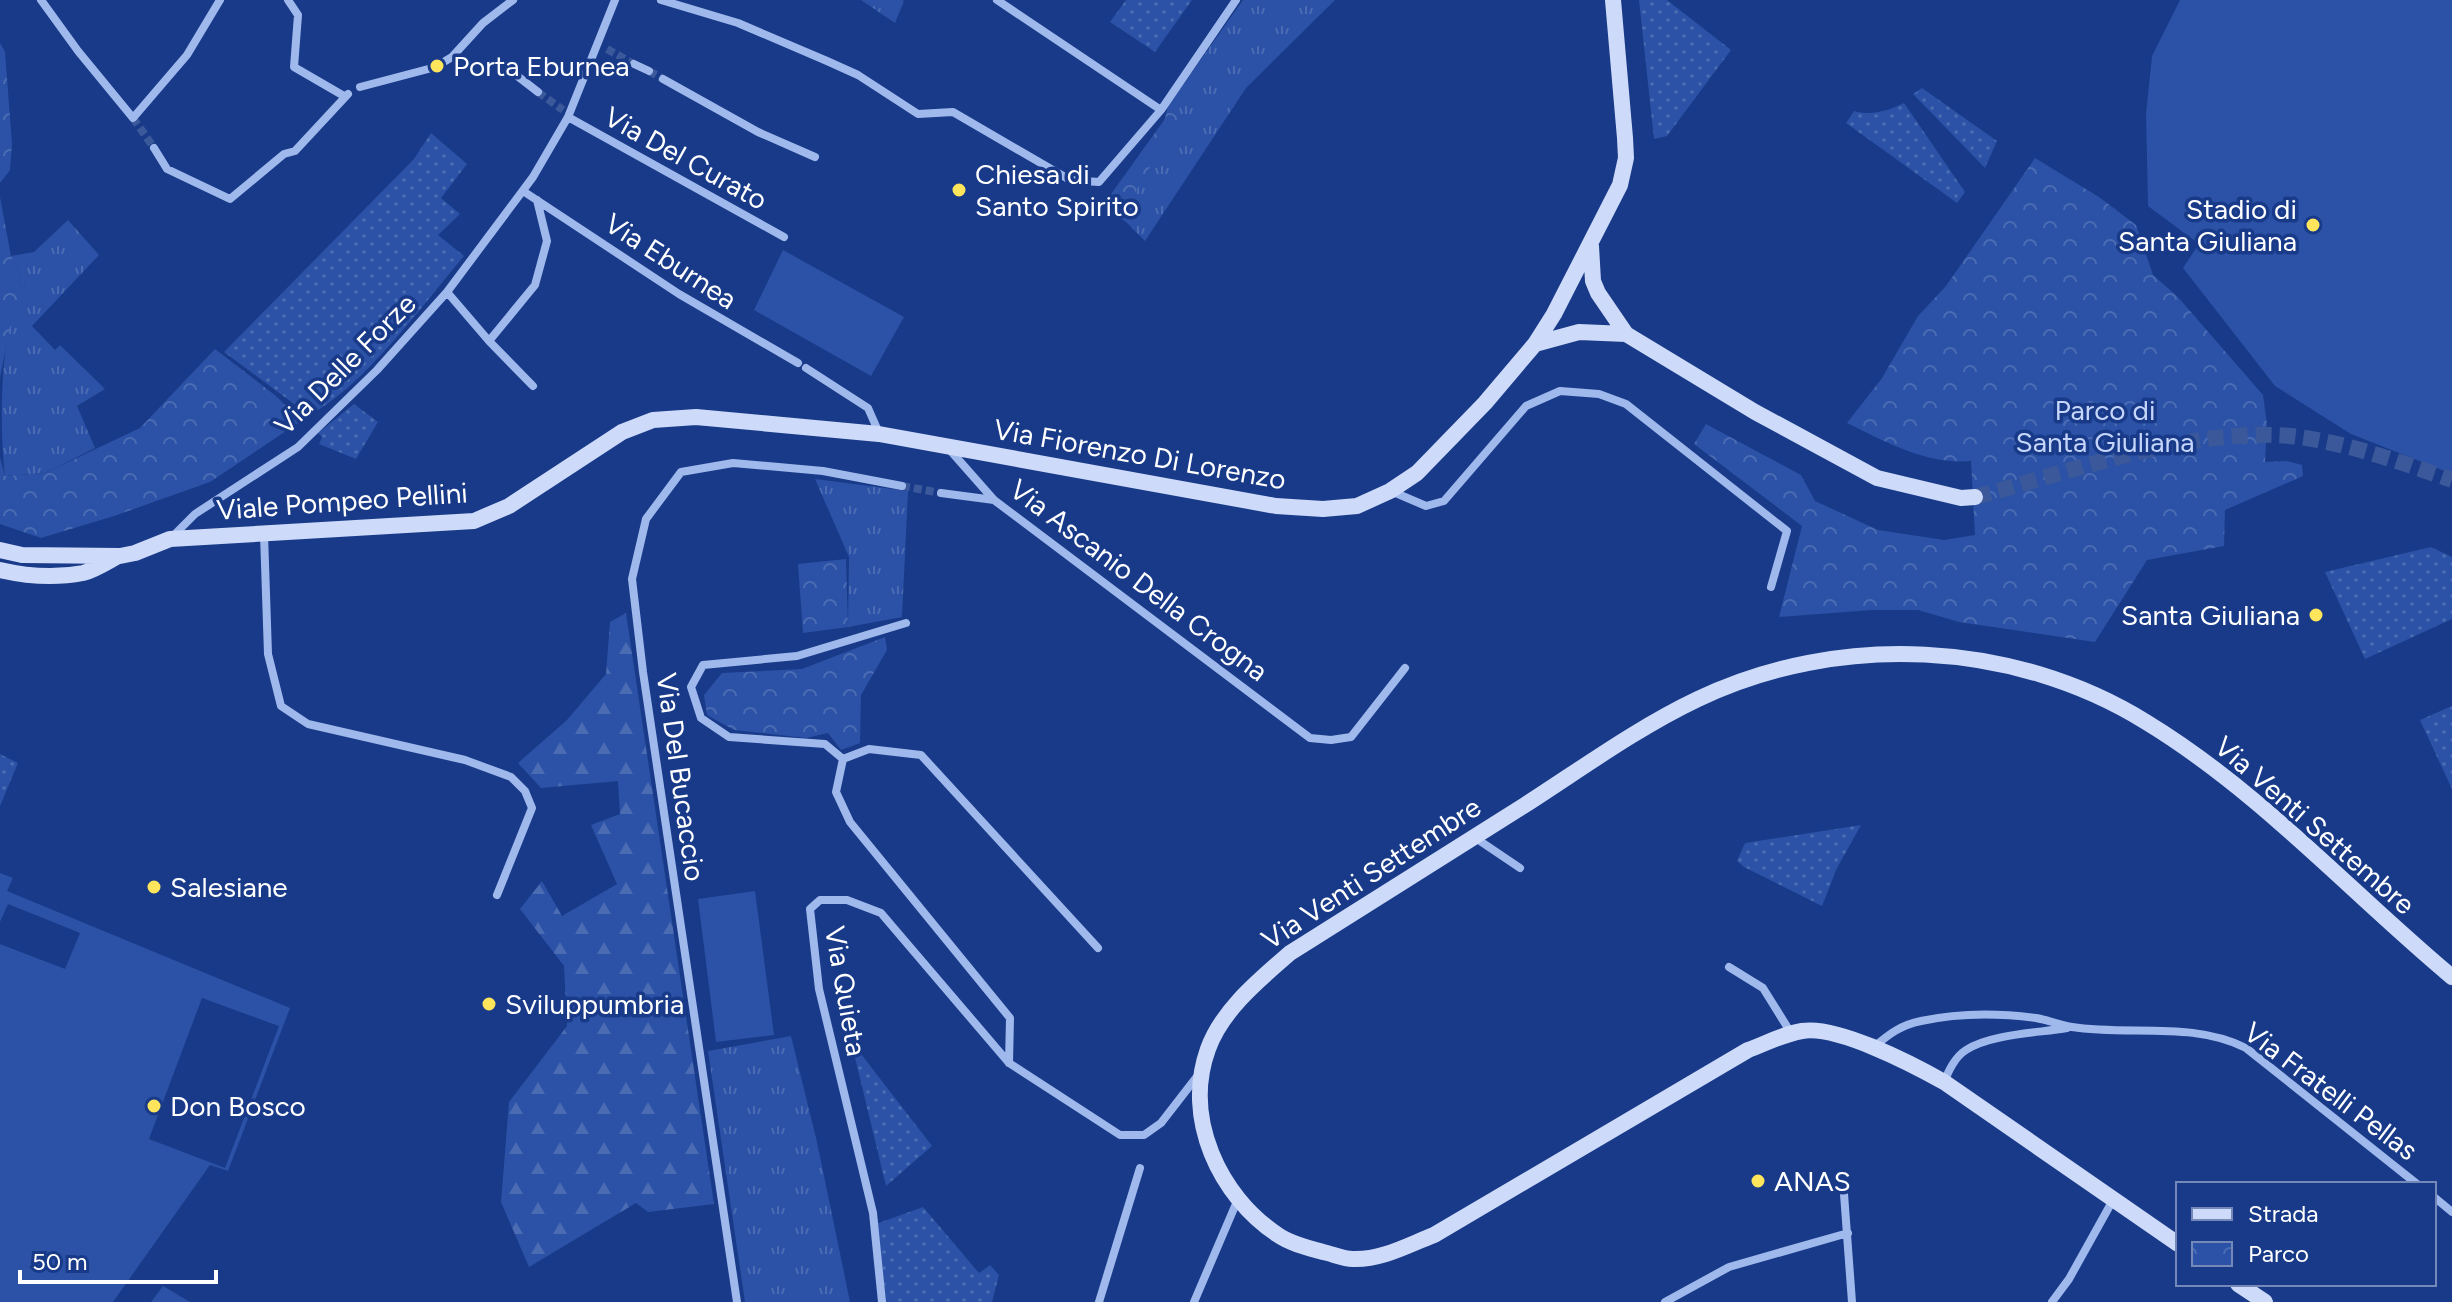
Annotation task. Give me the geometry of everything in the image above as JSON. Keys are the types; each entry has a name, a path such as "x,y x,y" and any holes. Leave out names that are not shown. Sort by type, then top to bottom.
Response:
{"street":[{"path":"41,0 133,118 187,55 220,0"},
{"path":"154,148 167,169 230,199 284,154 295,151 346,95 294,67 298,15 288,0"},
{"path":"442,63 452,57 483,23 513,0"},
{"name":"Via Delle Forze","path":"170,539 195,514 298,447 377,370 447,292 523,191 567,114 615,0"},
{"path":"661,0 738,23 827,61 858,75 918,114 953,112 1070,180 1099,182 1161,110 1236,0"},
{"path":"997,0 1161,110"},
{"name":"Via Fiorenzo Di Lorenzo","path":"879,434 1276,506 1323,509 1357,506 1390,491 1417,473 1485,403 1535,344 1554,314 1620,185 1626,158 1613,0"},
{"path":"597,43 607,49"},
{"path":"634,64 649,71"},
{"path":"360,87 432,68"},
{"path":"516,75 538,92"},
{"path":"663,79 758,132 815,157"},
{"name":"Via Del Curato","path":"567,114 784,237"},
{"name":"Via Eburnea","path":"523,191 679,294 798,363"},
{"path":"489,341 535,285 547,241 537,199"},
{"path":"1590,244 1593,281 1626,334 1755,412 1877,478 1961,498 1975,497"},
{"path":"447,292 533,386"},
{"path":"1535,344 1579,332 1626,334"},
{"path":"806,368 868,408 879,434"},
{"path":"1390,491 1426,506 1444,501 1526,406 1560,391 1599,394 1626,404 1787,531 1771,587"},
{"name":"Viale Pompeo Pellini","path":"0,550 33,555 120,556 170,539 474,521 509,506 622,432 653,420 696,417 879,434"},
{"name":"Via Ascanio Della Crogna","path":"949,448 994,500 1005,505 1310,738 1331,740 1351,737 1405,668"},
{"name":"Via Del Bucaccio","path":"737,1302 643,672 632,579 646,519 681,472 733,463 823,471 902,486"},
{"path":"941,493 994,500"},
{"path":"264,533 268,654 281,706 308,724 465,760 511,777 525,791 532,808 497,895"},
{"name":"Viale Pompeo Pellini","path":"0,570 57,575 86,572 120,556"},
{"path":"843,759 825,744 729,737 701,718 691,687 703,665 797,656 906,623"},
{"name":"Via Venti Settembre","path":"2176,1243 1944,1082 1873,1048 1826,1033 1804,1030 1748,1050 1434,1235 1382,1256 1351,1259 1280,1237 1238,1198 1204,1135 1199,1103 1202,1070 1218,1028 1257,981 1279,962 1685,706 1758,675 1816,662 1882,655 1952,656 2002,663 2041,673 2092,693 2146,722 2199,757 2292,831 2408,941 2452,977"},
{"path":"843,759 869,749 921,755 1098,948"},
{"path":"843,759 836,792 850,822 1010,1018 1009,1063"},
{"path":"1473,837 1520,868"},
{"name":"Via Quieta","path":"882,1302 873,1213 819,989 810,909 820,900 847,900 881,913 1009,1063 1120,1135 1144,1135 1161,1123 1202,1070"},
{"path":"1729,967 1763,988 1791,1034"},
{"name":"Via Fratelli Pellas","path":"1873,1048 1896,1029 1921,1021 1968,1015 2037,1018 2072,1027 2226,1038 2246,1048 2414,1182"},
{"name":"Via Fratelli Pellas","path":"1944,1082 1952,1064 1964,1051 1986,1041 2072,1027"},
{"path":"1099,1302 1140,1168"},
{"path":"1844,1194 1852,1302"},
{"path":"1194,1302 1238,1198"},
{"path":"2436,1199 2452,1212"},
{"path":"2052,1302 2069,1279 2113,1200"},
{"path":"1665,1302 1729,1267 1789,1247 1848,1233"},
{"path":"2241,1286 2265,1302"}],"green space":[{"path":"861,0 902,0 904,1 895,23"},
{"path":"1126,0 1192,0 1155,52 1110,22"},
{"path":"1243,0 1335,0 1246,88 1145,241 1126,222 1102,207 1165,119 1168,106"},
{"path":"1639,0 1667,0 1731,50 1667,136 1654,139"},
{"name":"Stadio di Santa Giuliana","path":"2180,0 2452,0 2452,474 2351,434 2275,386 2183,268 2199,244 2148,206 2146,114 2152,56"},
{"path":"0,43 5,52 12,144 10,170 0,183"},
{"path":"1922,88 1997,141 1985,168 1913,94"},
{"path":"1904,103 1965,192 1957,203 1846,123 1854,111 1879,112"},
{"path":"1168,106 1181,115 1120,218 1102,207 1165,119"},
{"path":"431,133 467,164 441,198 460,214 438,235 464,256 371,365 330,402 309,415 224,352 414,159"},
{"name":"Parco di Santa Giuliana","path":"2035,158 2099,197 2136,225 2153,275 2177,296 2263,395 2267,425 2265,462 2287,461 2302,465 2303,476 2225,510 2224,546 2147,560 2095,642 1959,622 1918,610 1779,617 1802,526 1694,444 1706,424 1801,475 1815,501 1878,530 1944,540 1975,535 1971,461 1923,456 1847,423 1882,378 1918,316 1946,286"},
{"path":"0,197 11,256 26,286 11,322 0,378"},
{"path":"68,220 99,255 32,326 55,350 60,345 105,389 77,406 95,448 45,473 5,476 2,419 7,338 26,286 11,256 34,252"},
{"path":"783,250 904,317 871,376 754,310"},
{"path":"215,349 276,396 301,421 210,482 114,516 41,538 0,524 0,457 5,476 45,473 140,428"},
{"path":"354,404 378,422 356,459 319,444 322,437 318,433"},
{"path":"815,479 908,491 902,617 848,627 849,557"},
{"path":"2431,547 2452,557 2452,619 2365,659 2325,572"},
{"path":"846,559 848,627 803,633 798,564"},
{"path":"626,613 714,1204 648,1212 636,1203 529,1267 501,1202 509,1102 567,1026 564,966 520,909 542,881 562,916 617,884 591,825 620,814 618,781 541,788 518,763 567,720 606,674 610,622"},
{"path":"885,637 887,650 861,695 860,743 841,750 828,733 806,738 734,730 707,715 704,695 722,673 802,669"},
{"path":"2452,706 2452,789 2420,720"},
{"path":"0,754 18,763 0,806"},
{"path":"1861,825 1837,868 1822,906 1737,861 1745,843"},
{"path":"0,873 13,878 7,891 290,1008 228,1171 210,1165 113,1302 0,1302 0,944 65,969 80,933 8,904 0,922","holes":["202,998 279,1026 225,1168 149,1139"]},
{"path":"755,891 774,1035 716,1042 698,899"},
{"path":"791,1036 817,1142 850,1302 745,1302 708,1051"},
{"path":"851,1041 932,1146 886,1186"},
{"path":"923,1207 979,1273 990,1265 999,1275 992,1302 882,1302 873,1225"},
{"path":"163,1286 190,1302 151,1302"}],"tunnel":[{"path":"607,49 634,64"},
{"path":"649,71 663,79"},
{"path":"538,92 563,110"},
{"path":"133,118 154,148"},
{"path":"1975,497 2136,453 2221,437 2261,435 2299,437 2338,444 2452,480"},
{"path":"902,486 941,493"}],"place":[{"name":"Porta Eburnea","path":"437,66"},
{"name":"Chiesa di Santo Spirito","path":"959,190"},
{"name":"Stadio di Santa Giuliana","path":"2313,225"},
{"name":"Santa Giuliana","path":"2316,615"},
{"name":"Salesiane","path":"154,887"},
{"name":"Sviluppumbria","path":"489,1004"},
{"name":"Don Bosco","path":"154,1106"},
{"name":"ANAS","path":"1758,1181"}]}
